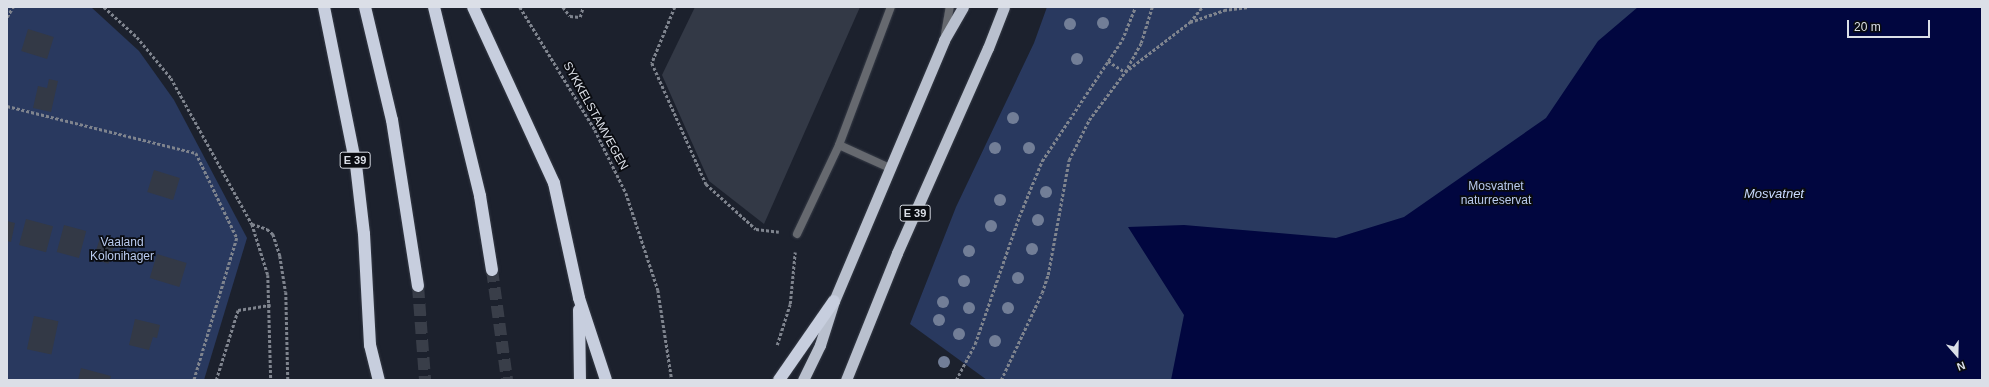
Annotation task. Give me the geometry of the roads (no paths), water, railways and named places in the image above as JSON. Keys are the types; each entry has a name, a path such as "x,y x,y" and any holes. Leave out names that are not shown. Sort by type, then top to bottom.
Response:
{"highway":[{"name":"E 39","path":"324,7 356,165 364,234 370,346 379,380"},
{"path":"366,7 392,120 418,286"},
{"path":"434,7 474,166 492,270"},
{"path":"473,7 554,183 579,298 606,380"},
{"path":"803,380 820,345 834,301 944,40 963,7"},
{"name":"E 39","path":"846,380 897,253 988,48 1004,7"},
{"path":"579,298 580,380"},
{"path":"780,378 834,301"}],"street":[{"path":"797,234 839,145 891,7"},
{"path":"944,40 950,7"},
{"path":"839,145 890,168"}],"water":[{"name":"Mosvatnet","path":"1638,7 1982,7 1982,380 1171,380 1184,315 1128,227 1184,225 1336,238 1404,217 1546,118 1598,41"}],"tunnel":[{"path":"492,270 507,380"},
{"path":"418,286 425,380"}],"park label":[{"name":"Mosvatnet naturreservat","path":"1496,194"},
{"name":"Vaaland Kolonihager","path":"122,250"}]}
